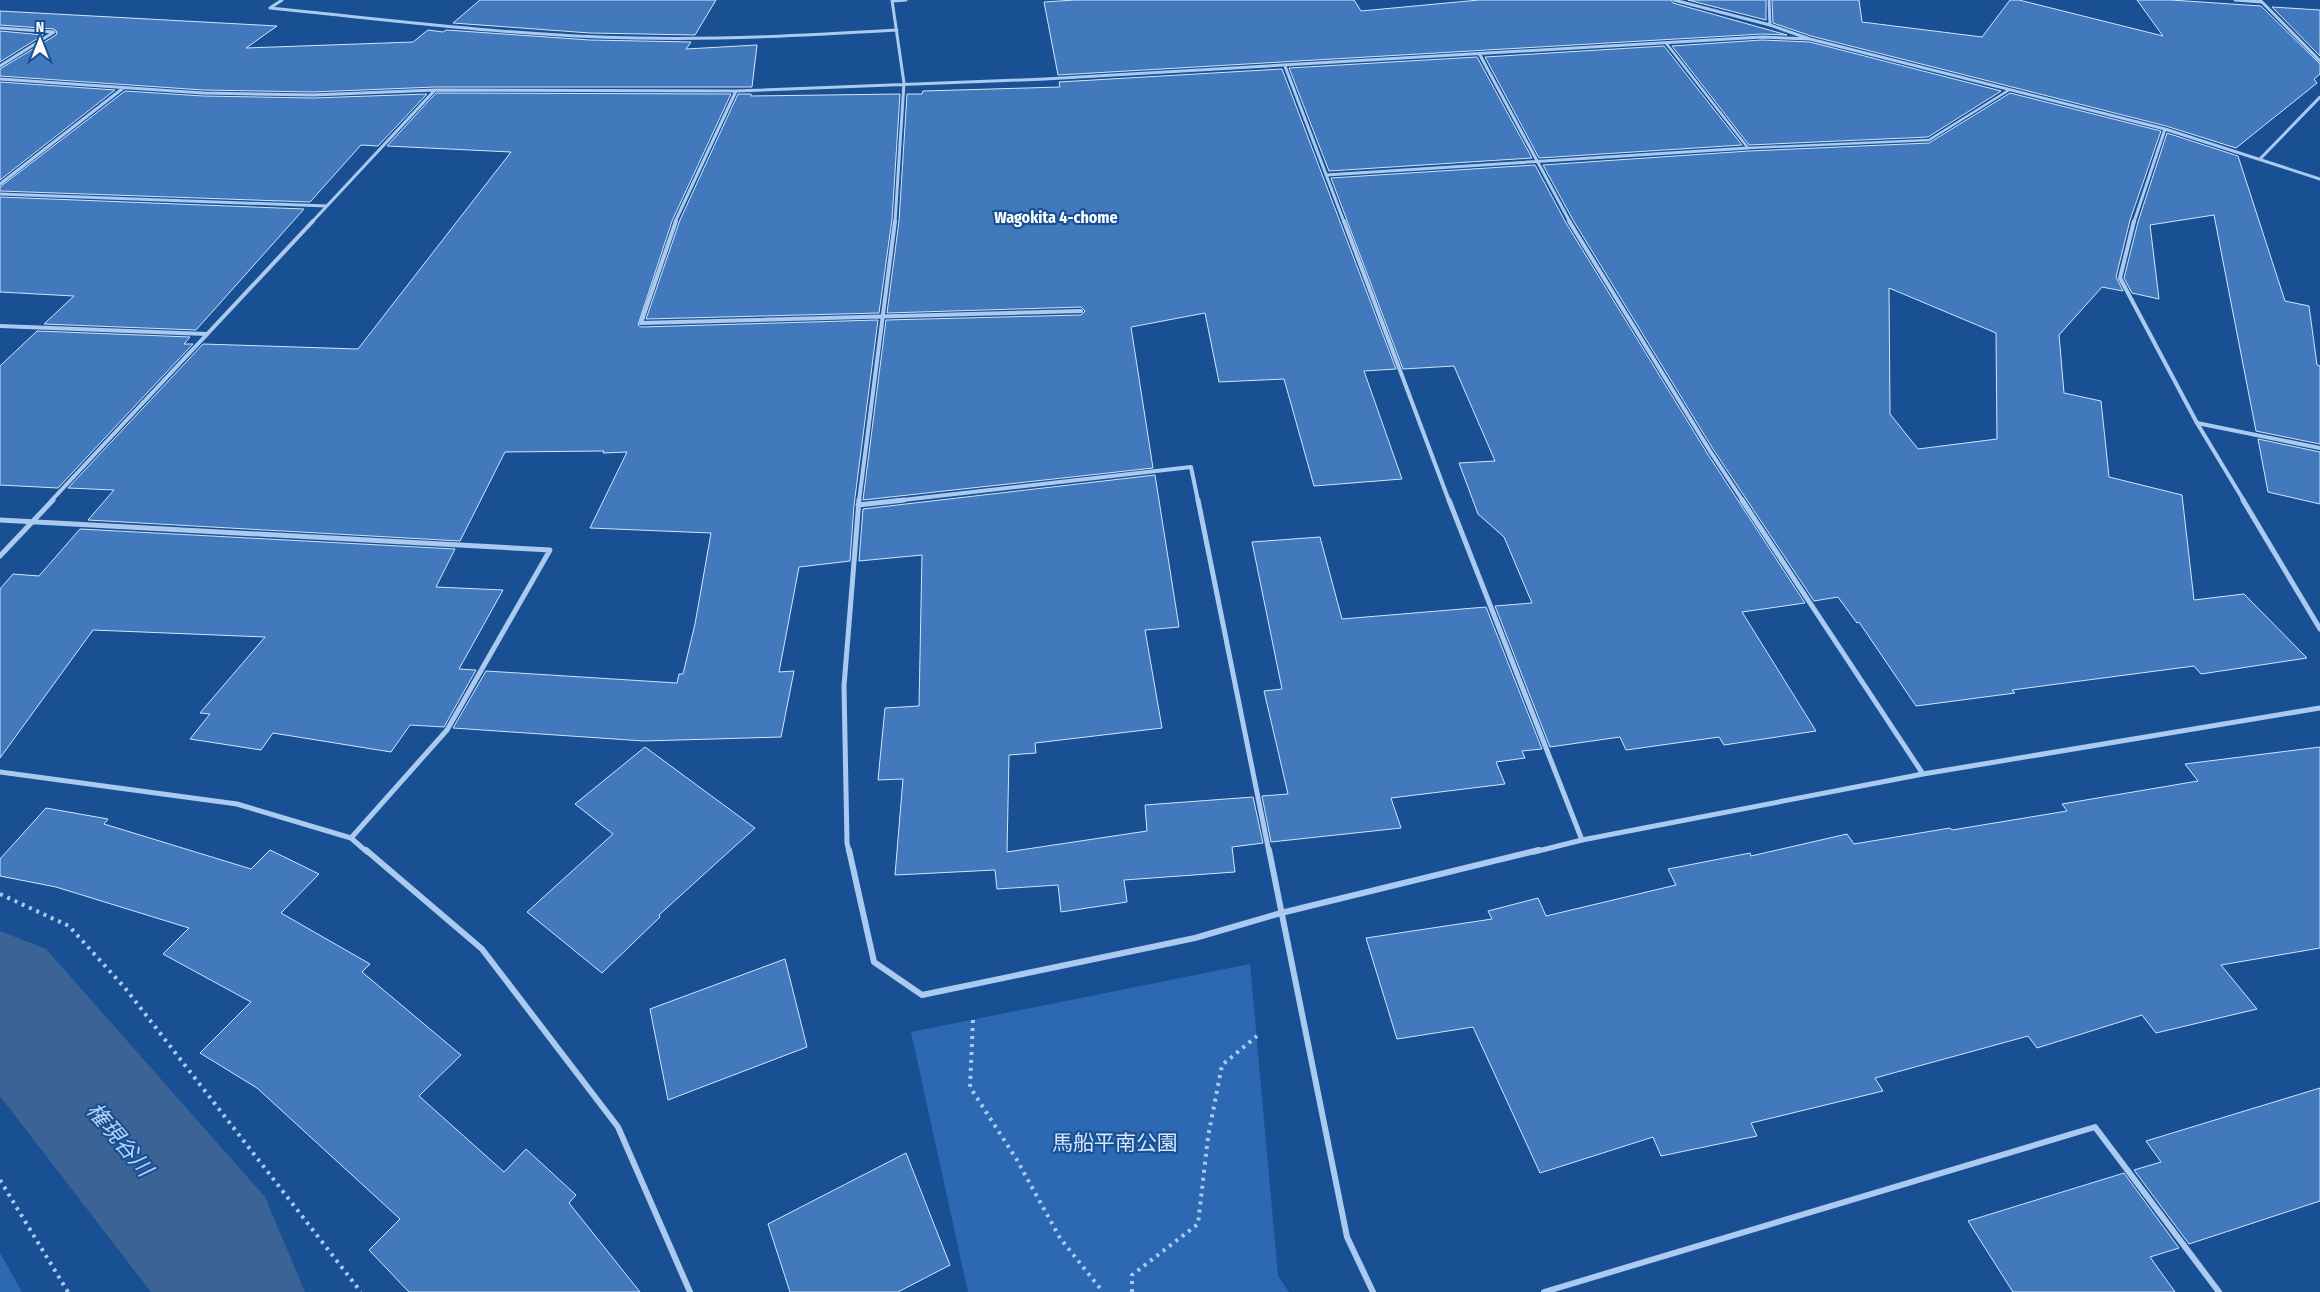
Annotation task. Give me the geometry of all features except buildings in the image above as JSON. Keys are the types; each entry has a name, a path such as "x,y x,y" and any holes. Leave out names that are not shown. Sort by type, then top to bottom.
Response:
{"street":[{"path":"282,0 270,8 419,24 599,37 766,37 897,30"},
{"path":"906,0 892,0 904,83 897,204 858,505 844,686 847,843 874,962 922,995 1195,938 1281,913 1582,840 1923,774 2320,708"},
{"path":"1674,0 1770,25 1810,39 2165,129 2320,179"},
{"path":"1769,0 1770,25"},
{"path":"2235,0 2261,1 2320,61"},
{"path":"0,28 54,32 0,66"},
{"path":"0,79 122,89 313,95 435,90 736,90 1046,79 1480,55 1762,36 1810,39"},
{"path":"1480,55 1571,224 1710,451 1923,774"},
{"path":"1285,66 1454,512 1582,840"},
{"path":"0,184 122,89"},
{"path":"0,556 435,90"},
{"path":"736,90 673,227 641,323 1081,311"},
{"path":"2260,159 2320,98"},
{"path":"2165,129 2137,210 2120,278 2197,423 2320,629"},
{"path":"1326,175 1536,160 1748,148"},
{"path":"0,194 327,206"},
{"path":"0,326 206,334"},
{"path":"2197,423 2320,448"},
{"path":"858,505 1191,467 1347,1237 1373,1292"},
{"path":"0,520 550,550 447,730 351,838"},
{"path":"0,772 237,804 351,838 482,949 618,1127 690,1292"},
{"path":"1544,1292 2095,1127 2219,1292"}],"lane":[{"path":"1666,43 1748,148 1929,140 2009,90"}],"path":[{"path":"0,894 69,926 125,988 361,1292"},
{"path":"973,1019 970,1087 1017,1160 1060,1238 1103,1292"},
{"path":"1132,1292 1132,1275 1198,1224 1208,1137 1222,1065 1257,1036"},
{"path":"0,1180 68,1292"}],"green space":[{"name":"馬船平南公園","path":"1250,964 1278,1276 1289,1292 968,1292 911,1032"},
{"path":"0,1253 22,1292 0,1292"}],"waterway":[{"name":"権現谷川","path":"0,993 212,1250 229,1292"}],"district":[{"name":"Wagokita 4-chome","path":"1056,217"}]}
